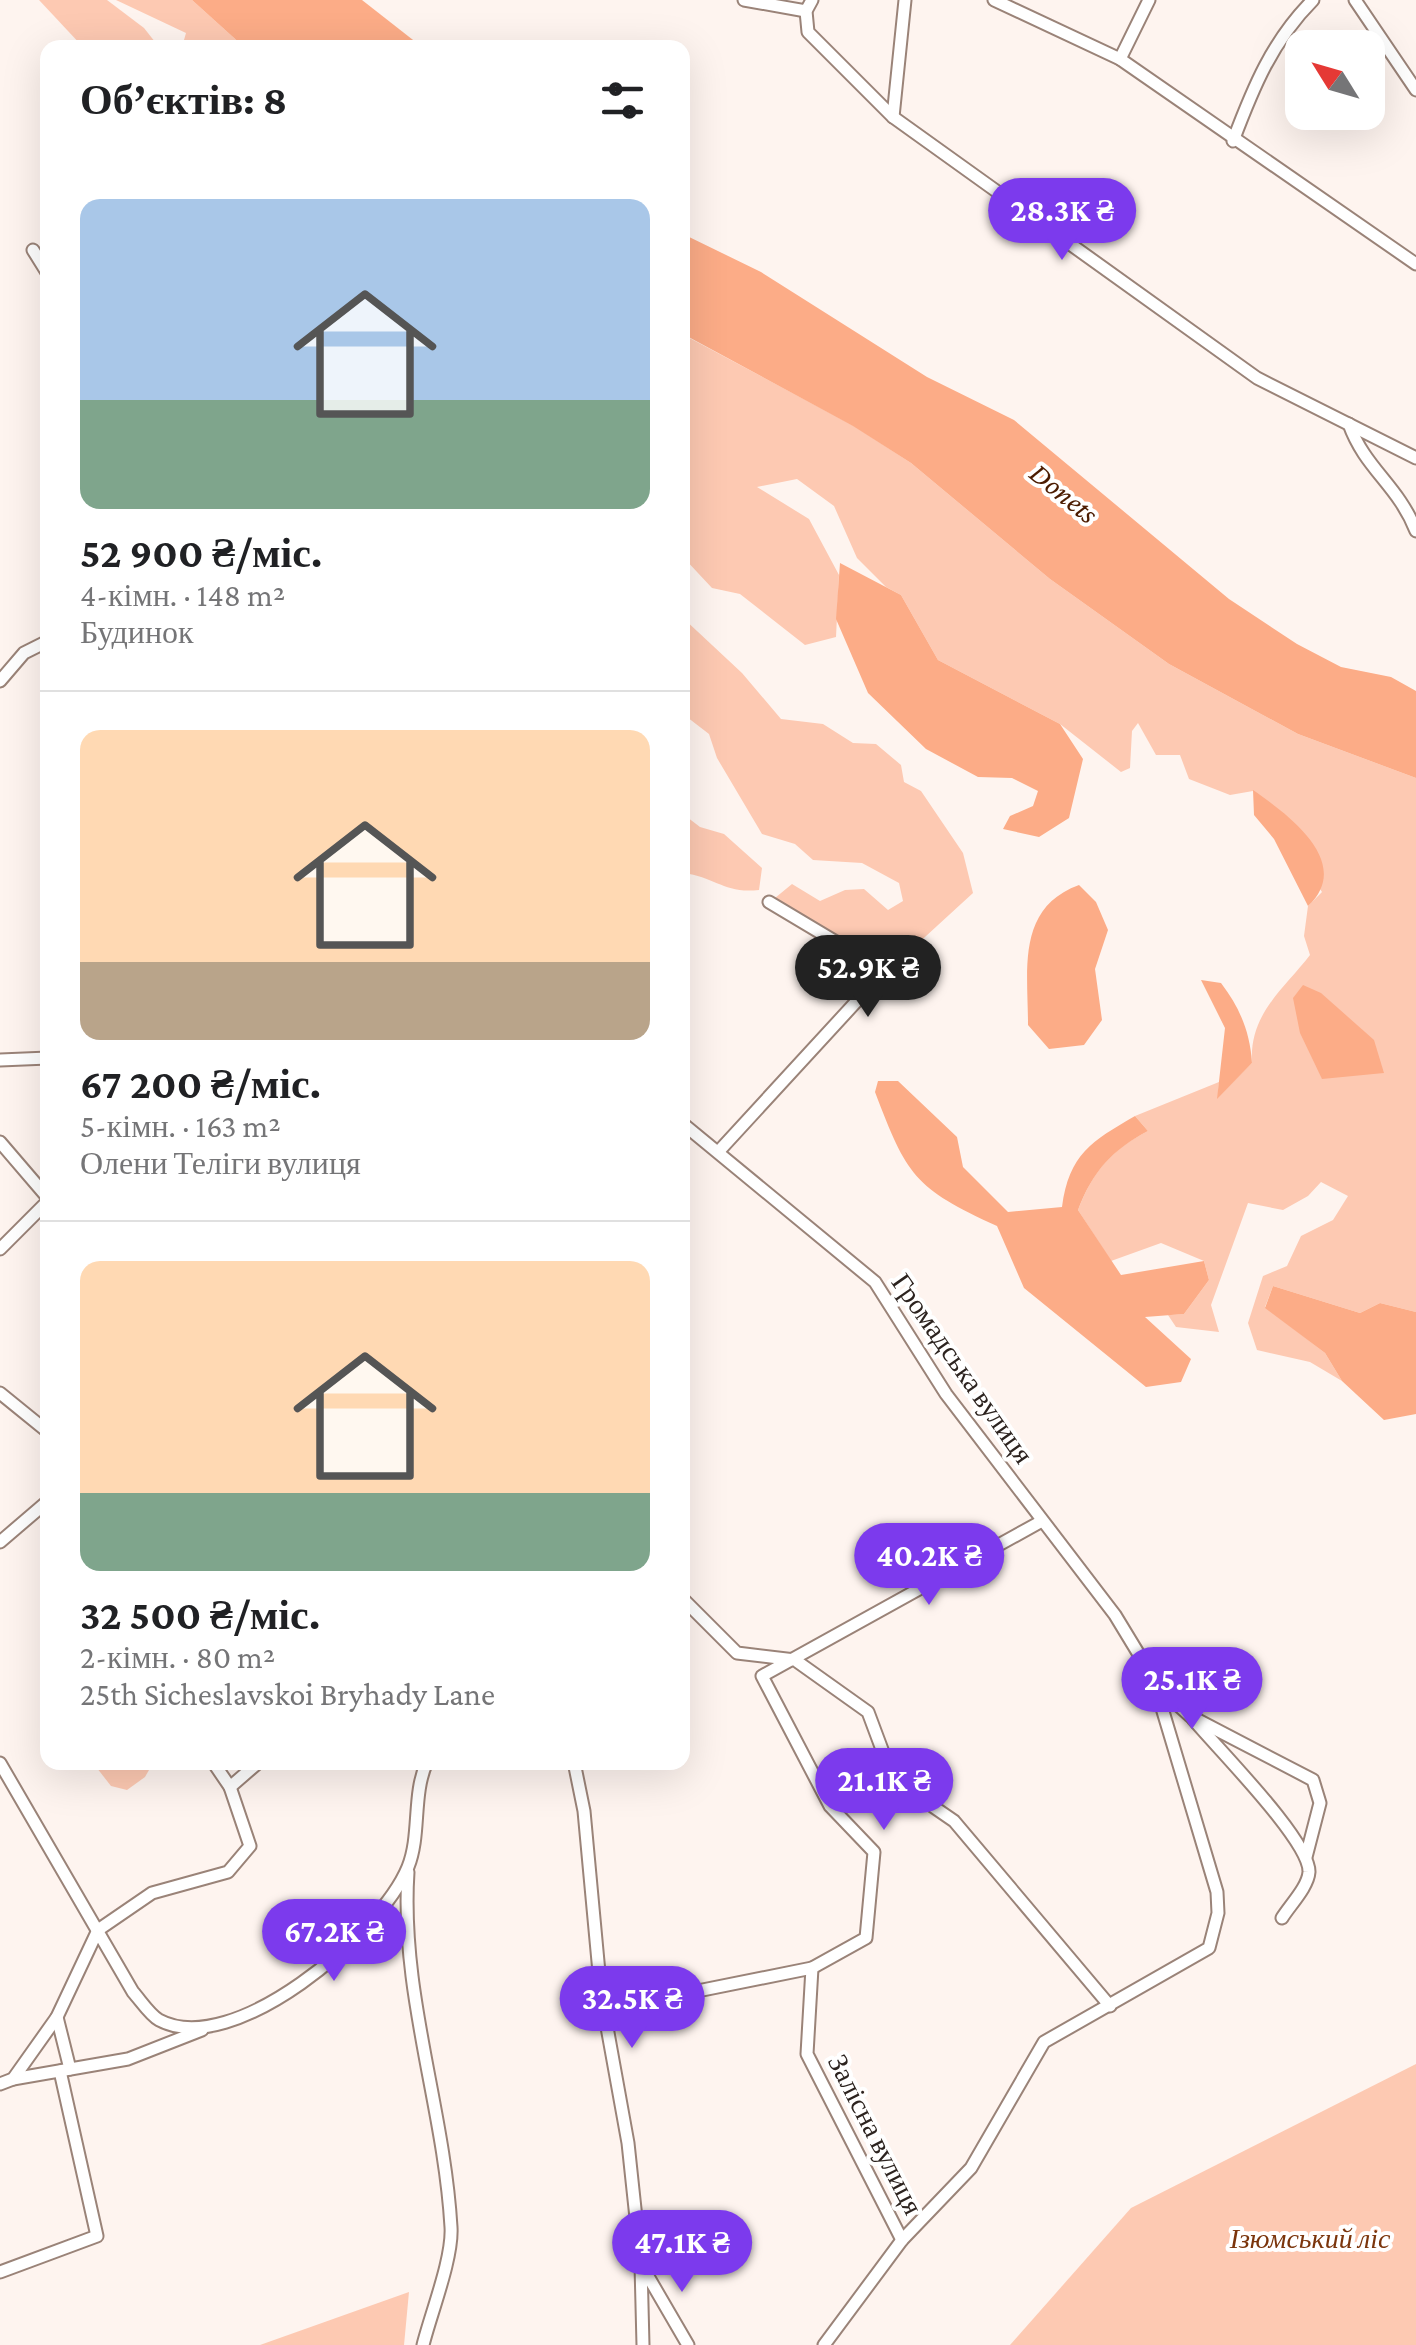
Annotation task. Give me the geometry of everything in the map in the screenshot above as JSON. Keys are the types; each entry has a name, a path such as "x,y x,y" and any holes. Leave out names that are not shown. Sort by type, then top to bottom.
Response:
{"street":[{"path":"744,0 809,5 808,32 893,118 1257,378 1416,458"},
{"path":"893,118 904,0"},
{"path":"994,0 1120,59 1233,141 1416,264"},
{"path":"1120,59 1149,0"},
{"path":"1233,141 1258,73 1293,20 1313,0"},
{"path":"1355,0 1416,90"},
{"path":"33,250 40,261"},
{"path":"1349,424 1358,450 1404,501 1416,531"},
{"path":"0,681 24,653 40,645"},
{"path":"720,1150 866,991 869,978 836,942 769,902"},
{"path":"0,1060 40,1058"},
{"name":"Громадська вулиця","path":"690,1129 720,1150 875,1282 946,1394 1115,1616 1149,1671 1159,1698 1201,1827 1218,1913 1209,1948 1044,2042 970,2168 902,2240 824,2345"},
{"path":"0,1142 40,1190"},
{"path":"0,1248 40,1208"},
{"path":"0,1392 40,1425"},
{"path":"0,1542 40,1508"},
{"path":"602,1994 628,2005 812,1968 866,1938 874,1852 830,1806 762,1676 1042,1521"},
{"path":"690,1606 737,1653 795,1660 868,1712 893,1779 954,1821 1110,2006"},
{"path":"1159,1698 1170,1698 1190,1716 1294,1834 1306,1857"},
{"path":"1190,1716 1313,1780 1320,1802 1306,1857 1308,1879 1282,1918"},
{"path":"0,1763 134,1992 158,2020 202,2030"},
{"path":"6,2082 57,2017 98,1930 152,1893 228,1872 250,1846 230,1787 218,1770"},
{"path":"230,1787 250,1770"},
{"path":"423,2345 452,2230 405,1920 408,1866 425,1770"},
{"path":"576,1770 584,1810 602,1994 628,2142 641,2265 643,2345"},
{"path":"6,2082 128,2059 259,2011 312,1978 386,1903 408,1866"},
{"name":"Залісна вулиця","path":"812,1968 806,2054 902,2240"},
{"path":"0,2272 97,2236 57,2017"},
{"path":"641,2265 688,2345"}],"green space":[{"path":"39,0 107,0 153,40 76,40"},
{"path":"116,0 192,0 236,40 184,40 186,33"},
{"path":"690,338 854,426 911,463 1050,579 1169,664 1298,734 1416,778 1416,1312 1380,1303 1360,1313 1273,1286 1265,1307 1325,1353 1342,1381 1310,1362 1257,1350 1248,1323 1263,1276 1287,1266 1301,1236 1333,1220 1348,1196 1321,1182 1308,1196 1283,1210 1248,1203 1211,1305 1219,1332 1176,1327 1168,1315 1184,1314 1209,1280 1204,1261 1161,1243 1111,1261 1078,1210 1105,1163 1148,1131 1135,1116 1219,1082 1218,1097 1252,1063 1256,1030 1262,1017 1310,955 1304,936 1308,906 1322,892 1253,791 1230,795 1189,779 1180,755 1156,755 1138,723 1132,731 1130,768 1121,772 1060,724 938,660 901,595 886,587 857,558 834,506 797,479 757,487 809,519 839,575 836,637 805,645 740,594 712,588 690,564"},
{"path":"690,624 742,673 781,719 823,724 853,743 876,744 901,765 904,782 921,791 963,853 973,893 866,991 869,977 836,942 775,898 792,884 820,901 845,890 864,889 888,910 903,901 899,883 862,863 813,860 795,844 762,834 717,758 709,734 690,719"},
{"path":"690,819 700,827 724,834 762,868 759,890 737,890 690,875"},
{"path":"98,1770 149,1770 127,1790 111,1786"},
{"name":"Ізюмський ліс","path":"1416,2064 1416,2345 1010,2345 1131,2208"},
{"path":"409,2292 404,2345 260,2345"}],"water":[{"path":"192,0 362,0 413,40 236,40"},
{"name":"Donets","path":"690,237 761,272 927,377 1014,420 1229,599 1297,644 1341,667 1391,677 1416,691 1416,778 1298,734 1169,664 1050,579 911,463 853,426 690,338"},
{"path":"840,563 901,595 938,660 1060,724 1083,759 1069,818 1039,837 1003,829 1010,816 1033,806 1038,791 1012,778 978,777 926,749 868,693 836,619"},
{"path":"1253,790 1298,826 1320,857 1324,873 1320,890 1308,906 1274,839 1254,815"},
{"path":"1079,885 1096,902 1108,930 1095,969 1102,1020 1084,1045 1049,1049 1028,1025 1030,943 1044,909 1059,895"},
{"path":"1201,980 1221,983 1228,992 1243,1021 1251,1052 1252,1063 1217,1099 1225,1028"},
{"path":"1303,985 1321,993 1374,1040 1384,1073 1322,1079 1300,1033 1293,998"},
{"path":"878,1081 898,1081 957,1137 963,1167 1008,1212 1062,1207 1070,1174 1085,1151 1135,1116 1148,1131 1105,1163 1078,1210 1121,1275 1204,1261 1209,1280 1184,1314 1145,1317 1191,1359 1181,1382 1146,1387 1024,1288 997,1226 930,1189 906,1161 875,1092"},
{"path":"1273,1286 1360,1313 1380,1303 1416,1312 1416,1414 1384,1420 1342,1381 1325,1353 1265,1308"}]}
